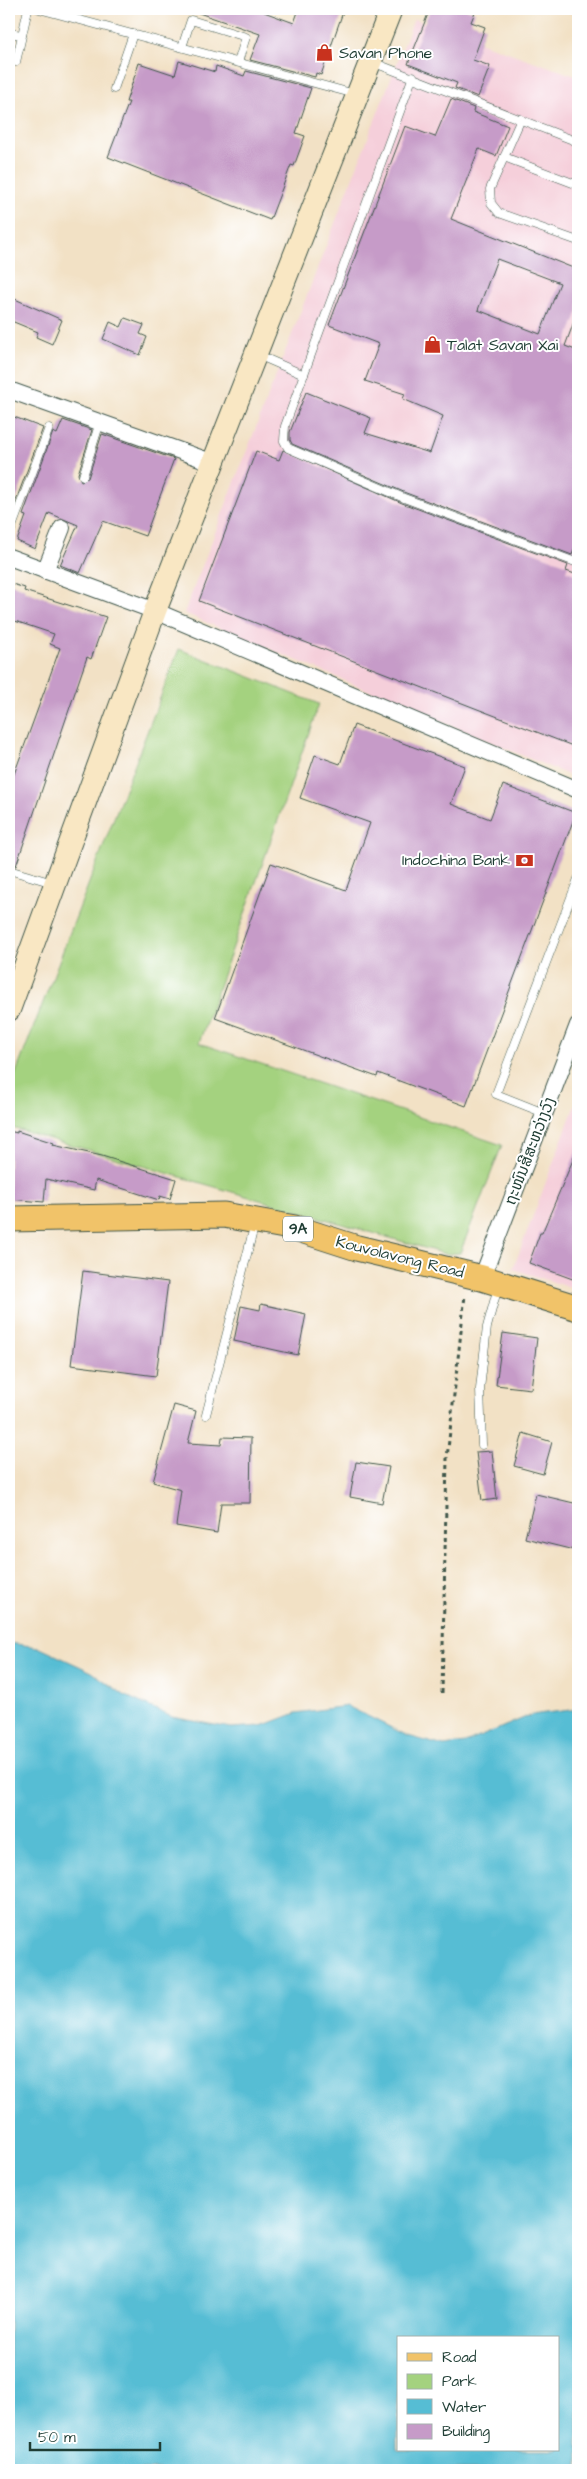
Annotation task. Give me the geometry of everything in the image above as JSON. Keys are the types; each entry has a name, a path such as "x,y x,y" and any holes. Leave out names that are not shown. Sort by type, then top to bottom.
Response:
{"main road":[{"name":"Kouvolavong Road","path":"9,1219 224,1215 295,1228 357,1248 483,1279 578,1308"}],"street":[{"path":"9,1010 155,611 391,9"},
{"path":"9,390 214,463"},
{"path":"46,571 62,528"},
{"path":"9,557 155,611 578,790"},
{"name":"ຖະໜົນສີສະຫວ່າງວົງ","path":"483,1279 578,1025"}],"lane":[{"path":"16,62 28,9"},
{"path":"40,9 357,95"},
{"path":"182,47 191,20 246,37 238,62"},
{"path":"9,33 22,35"},
{"path":"114,89 132,34"},
{"path":"370,61 414,76 578,142"},
{"path":"414,76 285,426 284,441 288,448 404,498 578,563"},
{"path":"9,104 11,93"},
{"path":"521,119 490,189 491,203 499,213 578,241"},
{"path":"504,157 578,185"},
{"path":"256,354 304,375"},
{"path":"83,476 100,422"},
{"path":"9,535 49,428"},
{"path":"9,870 55,883"},
{"path":"544,1113 496,1094 578,879"},
{"path":"206,1415 255,1221"},
{"path":"482,1445 480,1389 487,1327 483,1279"}],"path":[{"path":"442,1693 447,1458 483,1279"}],"shaded area":[{"name":"Talat Savan Xai","path":"414,19 578,77 578,779 184,613"},
{"path":"578,1097 578,1290 513,1269"}],"green space":[{"path":"179,649 319,704 199,1043 502,1145 460,1253 445,1254 9,1127 9,1091"}],"water":[{"path":"9,1643 38,1647 92,1672 124,1695 172,1717 231,1728 262,1726 296,1713 347,1706 408,1736 444,1746 465,1743 531,1715 578,1709 578,2470 9,2470"}],"building":[{"path":"194,9 265,9 264,12 294,23 299,9 344,9 321,75 316,73 315,77 250,60 260,34 193,11"},
{"path":"430,9 467,9 475,12 471,22 485,27 473,60 490,66 478,97 455,88 457,83 408,64"},
{"path":"179,61 215,72 216,66 244,76 246,71 311,88 296,133 305,136 294,166 291,165 270,220 108,157 129,102 126,102 139,63 175,75"},
{"path":"451,99 474,108 473,112 508,126 496,156 479,149 451,219 578,270 578,311 565,346 578,351 578,539 572,555 406,493 292,444 290,440 290,432 306,392 371,418 365,433 430,453 443,416 403,399 405,394 365,381 379,344 329,325 405,126 435,137","holes":["497,259 560,283 540,334 478,310"]},
{"path":"15,299 62,320 52,344 36,337 38,332 9,320 9,313"},
{"path":"125,318 144,325 140,334 147,337 140,355 103,339 110,322 121,327"},
{"path":"9,415 43,428 12,511 9,510"},
{"path":"63,420 92,430 78,474 81,481 88,478 102,434 174,459 145,536 103,521 80,573 60,565 78,525 49,513 35,549 17,541 26,516 23,515 53,432 57,434"},
{"path":"283,450 402,503 568,565 566,571 578,575 578,748 199,601 256,451 279,460"},
{"path":"9,583 25,588 24,591 106,617 91,659 87,657 16,866 9,864 9,788 60,648 50,644 54,634 9,619"},
{"path":"354,725 465,766 451,804 490,819 503,785 576,813 466,1106 378,1073 377,1077 215,1018 271,863 346,890 370,823 300,798 315,755 340,764"},
{"path":"9,1131 17,1133 17,1131 54,1143 53,1145 102,1156 176,1179 170,1199 160,1196 159,1200 96,1180 94,1190 46,1179 44,1202 9,1199"},
{"path":"578,1148 578,1281 529,1263 540,1233 542,1233"},
{"path":"83,1271 168,1282 156,1376 71,1365"},
{"path":"261,1304 306,1314 298,1355 234,1341 241,1306 260,1310"},
{"path":"503,1333 537,1338 531,1389 496,1385"},
{"path":"174,1405 196,1411 188,1443 221,1445 222,1437 251,1438 250,1503 221,1503 217,1533 176,1526 181,1490 153,1482"},
{"path":"523,1433 552,1442 543,1474 514,1466"},
{"path":"492,1451 497,1499 482,1501 476,1452"},
{"path":"356,1462 389,1467 382,1503 350,1497"},
{"path":"536,1494 578,1504 578,1551 525,1538"}],"place":[{"name":"Savan Phone","path":"325,53"},
{"name":"Talat Savan Xai","path":"433,345"},
{"name":"Indochina Bank","path":"524,860"}]}
